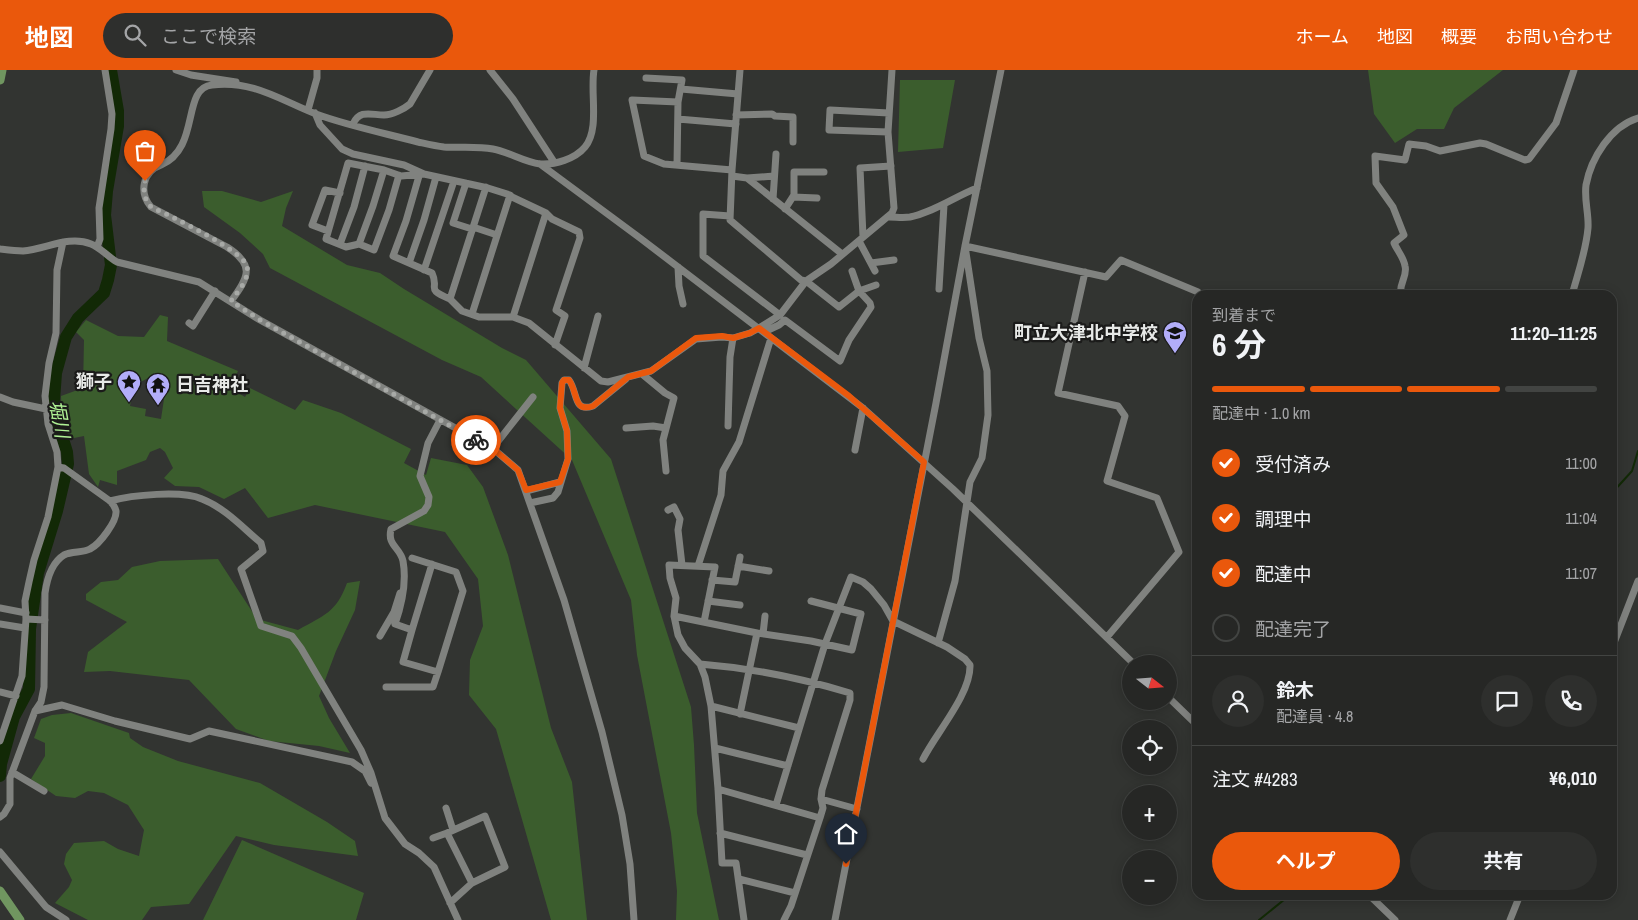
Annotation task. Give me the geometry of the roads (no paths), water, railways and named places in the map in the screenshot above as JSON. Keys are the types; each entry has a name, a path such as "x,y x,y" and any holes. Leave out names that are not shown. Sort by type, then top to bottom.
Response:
{"main road":[{"path":"0,80 2,70"},
{"path":"0,891 20,920"}],"street":[{"path":"97,247 100,239 99,208 101,191 111,129 110,102 105,70"},
{"path":"170,70 195,73 241,83 246,87"},
{"path":"317,70 312,112 320,125 342,149 353,154 404,165 422,175"},
{"path":"353,124 360,116 371,113 386,115 405,108 410,104 430,70"},
{"path":"490,70 554,162"},
{"path":"540,164 575,156 585,147 593,127 592,93 594,70"},
{"path":"740,70 730,220 801,280 806,280 839,307 859,291 876,284"},
{"path":"761,330 780,315 806,280 889,217 894,208 888,132 892,70"},
{"path":"835,920 965,246 1001,70"},
{"path":"1400,290 1406,267 1394,243 1404,235 1394,207 1376,183 1375,156 1405,160 1409,144 1426,146 1440,151 1480,143 1525,160 1529,159 1556,123 1574,70"},
{"path":"646,78 682,80 678,102 677,165"},
{"path":"231,301 243,285 247,274 246,266 238,254 151,207 146,201 143,192 149,172 153,168 169,161 181,148 188,131 192,108 197,95 203,88 210,85 246,87 279,97 312,112 353,124 438,146 493,149 540,164 863,408 967,502 1125,655"},
{"path":"681,90 738,94"},
{"path":"678,102 632,100 644,156 664,164 732,173 747,178 842,254"},
{"path":"888,132 829,130 830,110 889,112"},
{"path":"736,115 772,114 793,117 793,142"},
{"path":"1573,290 1585,250 1588,225 1586,185 1595,159 1621,126 1629,120 1638,118"},
{"path":"678,119 736,124"},
{"path":"773,199 776,154"},
{"path":"399,175 389,210 374,250 359,244 346,247 326,239 348,163 399,175 436,177 486,187 510,195 579,232 580,238 556,310 565,316 555,345"},
{"path":"340,244 354,207 365,166"},
{"path":"875,271 861,239 860,168 891,166"},
{"path":"359,244 384,170"},
{"path":"785,209 793,197 794,172 824,172"},
{"path":"422,175 392,256 432,273 434,277 433,288 436,293 450,299 462,311 479,317 513,317 529,323 601,381 608,382 651,371 696,338 722,336 733,338 779,325 785,320 840,360 849,340 872,307 859,291 852,271"},
{"path":"747,178 774,176"},
{"path":"409,263 436,177"},
{"path":"424,270 454,181"},
{"path":"466,183 453,223 497,235"},
{"path":"450,299 486,187"},
{"path":"889,217 909,217 944,206 959,195 977,188"},
{"path":"328,231 312,225 325,190 340,193"},
{"path":"472,314 510,195"},
{"path":"793,197 817,198"},
{"path":"939,289 944,206"},
{"path":"513,317 546,213"},
{"path":"730,216 704,214 703,256 780,315"},
{"path":"0,249 14,251 79,241 97,247 117,262 199,282 260,320 492,449 518,470 564,600 613,775 630,864 634,920"},
{"path":"0,741 22,676 26,616 25,601 34,560 48,517 58,467 57,452 48,424 45,396 49,363 56,333 58,270 63,242"},
{"path":"965,246 1106,277 1121,260 1193,290"},
{"path":"938,642 955,581 972,475 982,458 988,416 987,371 965,246"},
{"path":"871,263 894,260"},
{"path":"678,267 679,286 683,304"},
{"path":"1085,272 1058,393 1118,406 1125,416 1107,482 1157,498 1179,552 1107,637"},
{"path":"190,324 193,326 215,291"},
{"path":"584,368 598,316"},
{"path":"728,426 730,357 733,338"},
{"path":"698,566 721,494 723,471 739,442 771,338"},
{"path":"642,374 674,398 663,440 666,471"},
{"path":"530,503 553,498 558,492 568,459 567,431 560,408 562,383 564,380 569,380 572,384 578,404 582,408 587,408 593,406 628,377"},
{"path":"0,397 13,402 46,409"},
{"path":"492,449 533,397"},
{"path":"855,450 863,408"},
{"path":"412,630 396,624 402,606 404,577 402,559 393,546 390,537 392,529 424,510 428,505 429,497 420,476 428,443 440,420"},
{"path":"626,428 652,426 666,428"},
{"path":"0,817 10,804 10,778 35,711 41,702 44,687 45,592 48,577 52,569 65,555 88,550 98,543 109,530 116,513 110,501 64,468 58,467"},
{"path":"526,490 560,482"},
{"path":"110,501 124,497 187,494 202,498 217,507 261,543 264,551 241,569 261,626 292,636 301,648 361,750 371,773 376,794"},
{"path":"673,507 680,519 678,530 682,565"},
{"path":"712,580 735,582 740,556"},
{"path":"386,687 434,687 463,591 456,572 412,558"},
{"path":"432,564 403,662 438,672"},
{"path":"704,622 715,567 669,565 670,578 676,598 674,616 678,635 685,648 700,664 712,706 722,863 736,863 744,920"},
{"path":"738,566 769,570"},
{"path":"380,636 394,612 404,577"},
{"path":"776,805 825,644 851,577 863,582 871,589 884,604 893,621 938,642 965,659 970,665 960,700 930,745 923,759"},
{"path":"1617,635 1638,581"},
{"path":"708,601 740,606"},
{"path":"674,616 852,650 862,614 811,601"},
{"path":"0,608 45,620"},
{"path":"740,714 749,671 765,616"},
{"path":"0,624 25,628"},
{"path":"700,664 814,682 850,693 850,700 822,790 823,808 796,893 784,920"},
{"path":"0,692 16,696"},
{"path":"35,711 62,706 190,739 209,731 352,762 365,771 385,818 405,844 419,853 434,867 458,920"},
{"path":"712,706 799,728"},
{"path":"1178,707 1192,720"},
{"path":"715,748 788,766"},
{"path":"12,772 44,791"},
{"path":"718,789 820,818"},
{"path":"821,799 856,809"},
{"path":"446,808 450,831 472,883"},
{"path":"433,838 485,816 505,867 472,883 450,903"},
{"path":"720,834 807,855"},
{"path":"0,852 46,907 66,920"},
{"path":"739,879 796,893"},
{"path":"1375,900 1395,920"},
{"path":"1510,920 1518,900"}],"waterway":[{"name":"堀川","path":"0,776 1,764 14,717 29,689 30,629 38,573 57,511 68,464 67,452 54,400 56,373 66,337 78,318 104,293 111,265 105,215 118,126 118,111 111,70"},
{"path":"1617,488 1632,471 1638,451"},
{"path":"1259,920 1284,900"}],"place":[{"name":"町立大津北中学校","path":"1175,354"},
{"name":"獅子","path":"129,403"},
{"name":"日吉神社","path":"158,406"}]}
